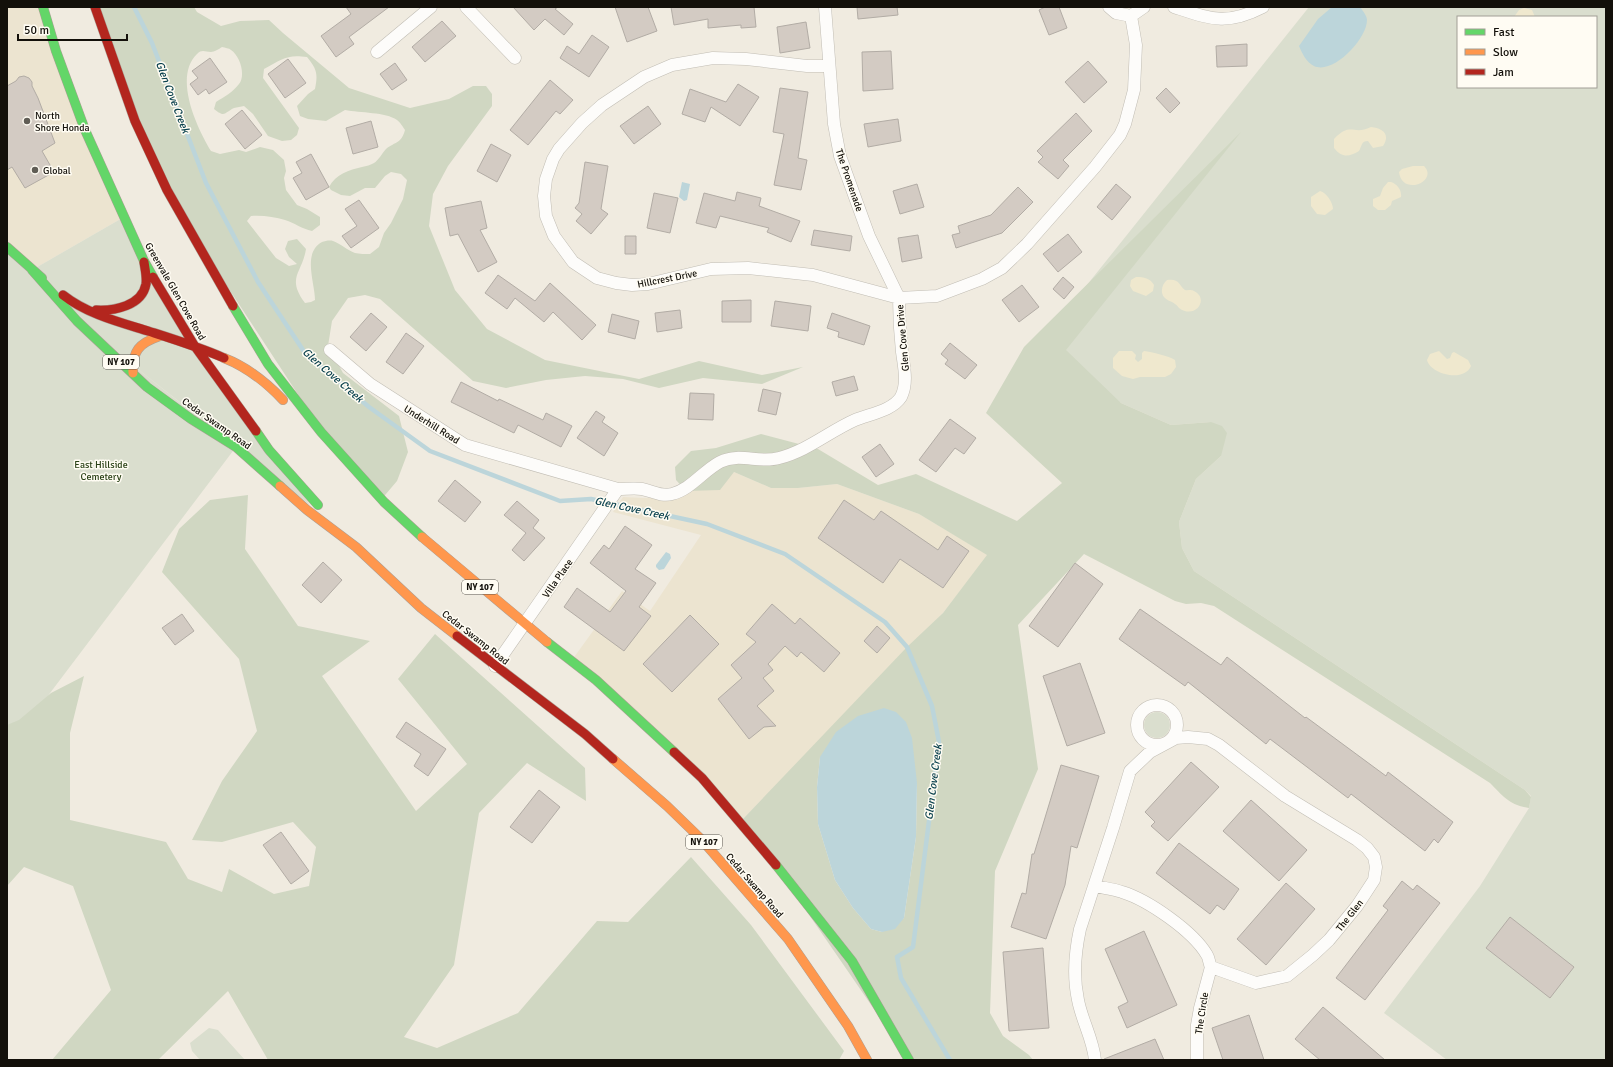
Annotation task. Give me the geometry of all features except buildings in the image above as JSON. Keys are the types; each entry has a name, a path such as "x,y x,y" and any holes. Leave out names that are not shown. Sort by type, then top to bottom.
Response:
{"main road":[{"name":"Greenvale Glen Cove Road","path":"42,7 58,58 85,130 144,261 194,345 270,450 356,547"},
{"path":"95,7 135,121 167,190 216,279 268,364 321,432"},
{"name":"Cedar Swamp Road","path":"7,247 66,298 85,309 160,336 194,345"},
{"path":"85,309 102,311 113,310 124,307 132,302 145,288 146,277 144,261"},
{"name":"Cedar Swamp Road","path":"32,270 78,321 147,387 190,419 236,448 308,510 356,547 421,608 585,734 667,806 701,839 788,939 848,1026 867,1060"},
{"path":"133,374 132,361 137,349 144,342 160,336"},
{"name":"NY 107","path":"194,345 245,368 259,377 277,392 289,409"},
{"name":"NY 107","path":"303,423 321,432 390,507 436,550 524,624 596,680 702,778 761,845 852,961 909,1060"}],"street":[{"path":"377,52 431,7"},
{"path":"466,7 515,58"},
{"name":"The Promenade","path":"825,7 834,124 840,156 869,236 898,298"},
{"path":"1109,7 1116,13 1131,16 1144,7"},
{"path":"1174,7 1209,18 1233,19 1252,13 1263,7"},
{"name":"Glen Cove Drive","path":"616,492 643,489 662,495 673,494 688,486 720,462 739,456 770,460 780,458 803,449 855,420 894,404 901,397 905,383 898,298 937,296 982,279 1002,268 1027,244 1095,167 1120,135 1125,124 1134,90 1136,45 1131,16"},
{"name":"Hillcrest Drive","path":"829,66 807,66 746,59 713,58 672,65 644,76 602,105 582,123 559,149 553,159 546,179 544,196 546,216 554,236 574,262 597,278 616,283 632,285 648,284 711,269 748,268 813,275 898,298"},
{"name":"Underhill Road","path":"330,350 370,384 465,444 616,492"},
{"name":"Villa Place","path":"495,666 616,492"},
{"name":"The Glen","path":"1095,1060 1094,1048 1078,1000 1075,979 1077,945 1080,929 1095,886 1130,771 1150,752 1176,738 1188,737 1208,739 1214,742 1285,796 1357,840 1367,848 1374,857 1376,867 1374,880 1357,906 1329,940 1287,976 1256,982 1211,967"},
{"path":"1095,886 1121,891 1131,895 1164,914 1196,940 1207,956 1211,967"},
{"name":"The Circle","path":"1197,1060 1197,1025 1211,967"}],"shaded area":[{"path":"7,7 43,7 124,217 32,270 7,247"},
{"path":"734,472 771,488 798,488 837,484 919,514 988,555 943,613 743,819 572,660 622,591 650,611 701,535 613,512 623,497 666,497"}],"green space":[{"path":"95,7 194,7 197,12 221,26 240,21 269,20 349,88 410,108 449,99 473,86 486,86 492,94 492,106 448,166 433,194 429,226 455,290 487,329 545,360 639,379 699,361 762,375 803,367 762,384 703,378 659,388 623,379 585,376 546,380 506,388 473,381 380,299 365,295 348,298 332,321 328,346 343,373 399,416 408,452 397,481 380,501 335,451 170,199","holes":["222,47 230,49 237,57 241,66 242,76 237,87 216,102 214,109 224,114 234,108 244,106 253,114 268,136 282,141 291,140 297,135 299,128 263,78 264,69 280,60 294,56 307,57 315,68 316,72 315,89 297,106 300,116 308,119 326,121 345,110 372,113 392,117 398,121 405,130 402,138 386,149 376,162 343,173 335,179 329,187 331,190 341,195 350,196 365,188 375,188 385,176 391,172 401,174 407,180 403,199 391,223 384,233 379,247 370,254 355,253 332,241 322,242 316,247 312,253 311,261 315,300 311,302 305,303 299,294 296,281 306,249 297,239 288,241 285,249 289,257 297,264 289,266 276,258 247,221 251,216 273,217 289,221 312,231 320,225 320,217 297,205 286,190 284,178 286,171 284,160 273,150 260,147 246,152 239,150 220,154 211,151 194,116 187,89 187,76 190,64 200,52 212,52"]},
{"path":"1309,7 1606,7 1606,1060 1447,1060 1384,1013 1480,886 1529,808 1531,796 1525,790 1194,571 1182,548 1179,522 1196,479 1221,456 1211,422 1171,425 1121,403 1031,355"},
{"path":"1241,132 1066,350 1121,403 1171,425 1211,422 1222,426 1227,433 1221,456 1196,479 1179,522 1182,548 1194,571 1525,790 1531,797 1529,808 1516,805 1511,802 1490,783 1214,606 1201,603 1186,604 1175,601 1084,554 1018,625 1038,769 995,871 990,1013 1003,1036 1029,1055 1033,1060 909,1060 743,819 907,647 943,613 987,555 919,514 837,484 798,488 771,488 734,472 720,490 686,491 676,480 675,467 691,451 716,448 761,434 818,449 878,485 916,474 1017,521 1062,483 986,413 1024,347","holes":["820,757 917,783 916,837 904,918 882,932 871,929 853,908 835,880 818,824 817,787"]},
{"name":"East Hillside Cemetery","path":"124,217 143,263 310,505 77,321 236,447 7,750 7,250 32,270"},
{"path":"248,495 245,549 298,626 370,641 322,676 416,811 467,764 398,679 435,634 585,768 586,801 527,763 479,813 454,965 404,1037 437,1048 518,1013 597,921 628,922 691,857 751,925 844,1051 839,1060 268,1060 228,991 158,1060 52,1060 111,990 73,886 24,867 7,886 7,725 19,720 51,693 84,676 70,733 70,820 166,842 188,879 222,892 229,869 274,894 309,886 316,847 293,822 222,842 192,840 222,781 257,731 239,659 162,572 179,529 210,500"},
{"path":"1157,712 1166,716 1170,725 1166,734 1157,738 1148,734 1144,725 1148,716"},
{"path":"209,1028 218,1030 245,1060 200,1060 192,1051 190,1043"}],"sand":[{"path":"1524,8 1532,10 1535,16 1515,16 1519,10"},
{"path":"1371,127 1382,130 1386,135 1383,146 1373,148 1368,141 1366,141 1363,143 1359,151 1346,156 1340,154 1334,148 1334,139 1344,131 1360,130"},
{"path":"1413,166 1424,166 1427,172 1427,177 1418,184 1406,184 1402,180 1399,172 1402,169"},
{"path":"1388,182 1391,182 1397,186 1401,192 1401,197 1392,201 1391,205 1385,210 1378,210 1373,206 1373,199 1380,196 1383,188"},
{"path":"1320,191 1327,196 1333,207 1333,209 1325,215 1317,214 1311,206 1311,197"},
{"path":"1136,277 1149,279 1154,285 1153,291 1146,296 1133,291 1130,286 1131,280"},
{"path":"1167,280 1174,280 1178,282 1185,290 1193,290 1199,295 1201,303 1198,307 1190,312 1185,311 1165,298 1162,288"},
{"path":"1119,351 1132,351 1136,355 1135,359 1138,362 1142,359 1142,353 1144,351 1160,354 1175,360 1176,367 1171,374 1165,377 1140,377 1133,379 1122,376 1113,368 1113,358"},
{"path":"1439,351 1447,359 1450,358 1454,352 1468,360 1471,366 1462,374 1448,375 1440,373 1429,365 1427,360 1430,354"}],"water":[{"path":"1332,7 1360,7 1367,18 1366,28 1348,54 1330,65 1322,67 1314,66 1307,60 1299,46 1318,19"},
{"path":"682,182 690,184 687,200 684,201 679,197"},
{"path":"666,552 670,554 671,558 664,569 659,570 656,565"},
{"path":"884,708 896,712 906,722 912,738 917,783 916,837 904,918 895,929 882,932 871,929 853,908 835,880 818,824 817,787 820,757 836,732 858,716"}],"waterway":[{"name":"Glen Cove Creek","path":"134,7 152,43 206,183 258,282 305,353 369,407 430,451 560,501 591,499 707,524 785,554 885,622 907,647 932,706 939,742 913,947 897,957 901,978 950,1060"}],"traffic: fast":[{"path":"43,7 56,51 85,130 144,261 153,277"},
{"path":"7,247 42,278"},
{"path":"32,270 77,321 147,387 191,419 236,447 280,486"},
{"path":"233,306 268,364 321,432 384,502 422,537"},
{"path":"256,431 269,450 318,505"},
{"path":"547,642 596,680 674,752"},
{"path":"776,865 852,961 909,1060"}],"traffic: slow":[{"path":"133,373 134,359 138,349 147,342 160,336"},
{"path":"224,358 241,366 256,376 283,400"},
{"path":"280,486 307,510 356,547 421,608 457,636"},
{"path":"422,537 547,642"},
{"path":"613,759 667,806 701,839 788,939 848,1026 867,1060"}],"traffic: jam":[{"path":"95,7 135,121 167,190 233,306"},
{"path":"96,310 126,306 139,297 146,284 144,262"},
{"path":"153,277 194,345 256,431"},
{"path":"63,295 72,302 104,317 186,343 224,358"},
{"path":"457,636 585,734 613,759"},
{"path":"674,752 702,778 776,865"}],"place":[{"name":"North Shore Honda","path":"27,121"},
{"name":"Global","path":"35,170"}]}
